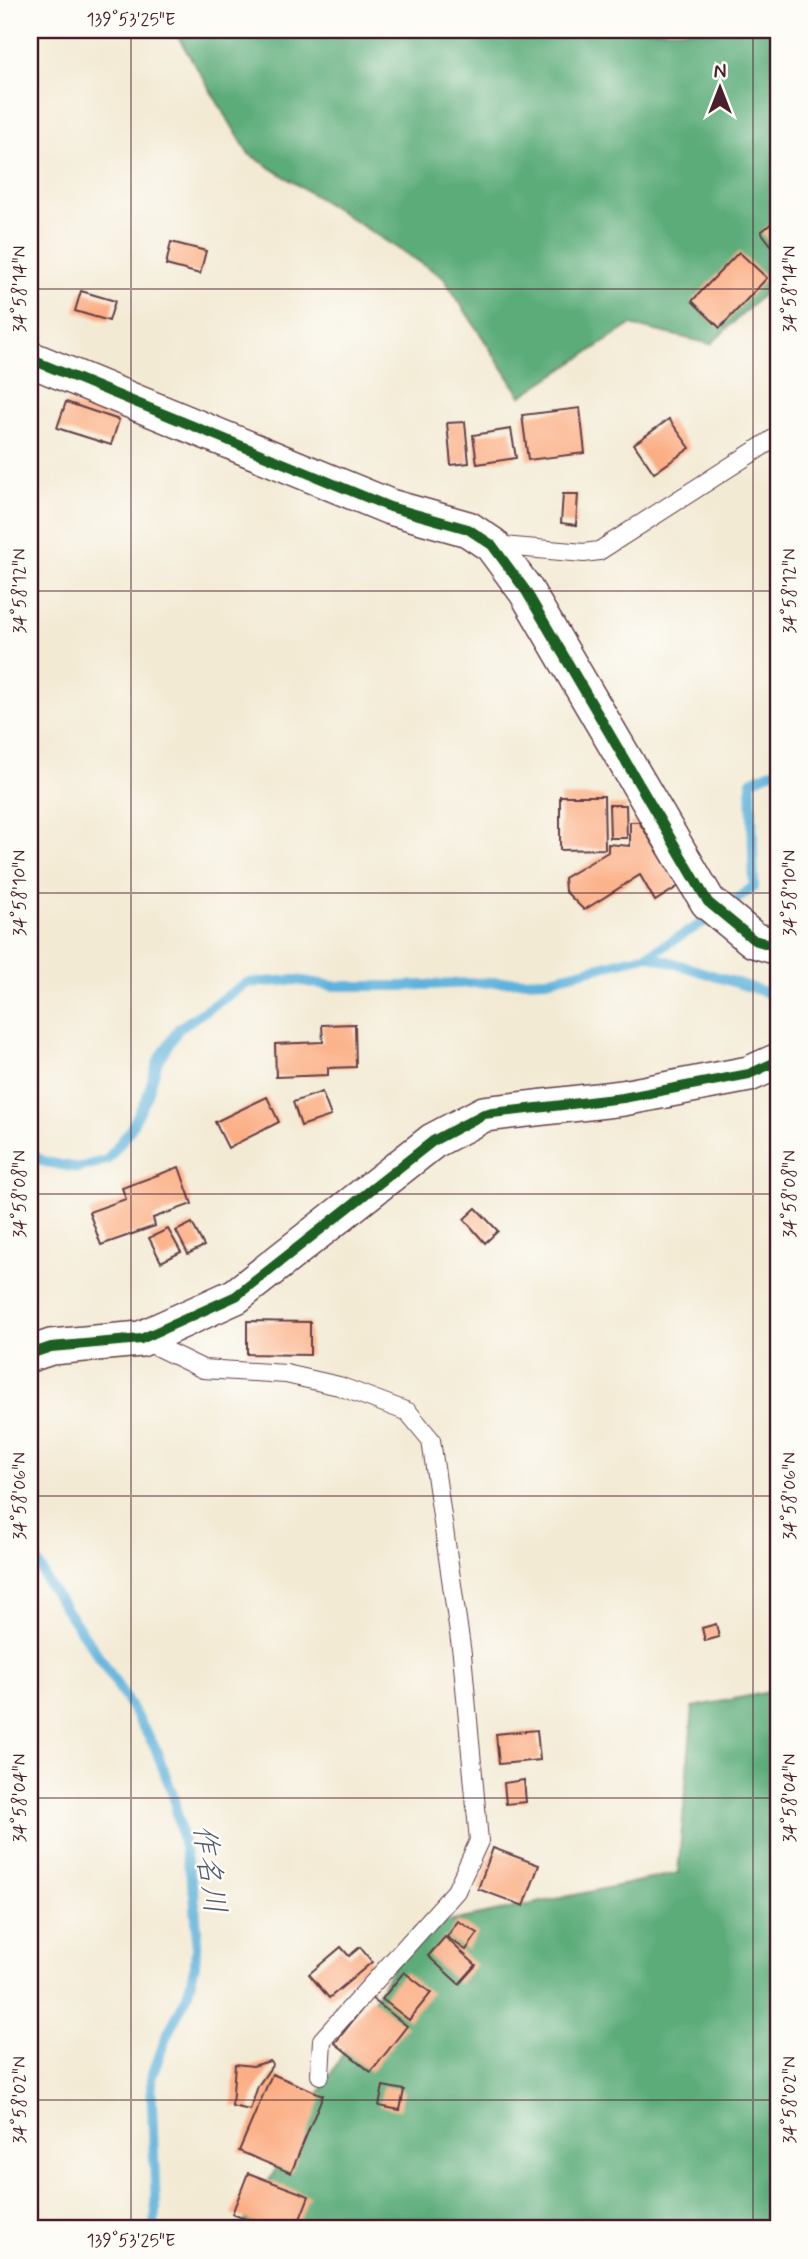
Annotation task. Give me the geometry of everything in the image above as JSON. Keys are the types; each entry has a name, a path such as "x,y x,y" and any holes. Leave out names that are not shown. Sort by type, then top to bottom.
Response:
{"street":[{"path":"30,359 390,507 468,529 492,545 526,591 708,902 766,943"},
{"path":"30,1354 51,1348 141,1339 236,1296 433,1140 484,1114 676,1088 749,1074 778,1061"}],"lane":[{"path":"492,545 584,553 599,551 778,436"},
{"path":"141,1339 203,1369 286,1374 339,1386 408,1412 431,1440 462,1654 479,1841 456,1891 322,2040 320,2075"}],"green space":[{"path":"174,30 778,30 778,280 711,344 631,325 521,396 443,277 249,154"},
{"path":"769,1692 778,1697 778,2229 241,2229 415,1929 678,1873 693,1707"}],"building":[{"path":"778,218 778,254 761,232"},
{"path":"171,242 206,251 200,274 166,265"},
{"path":"739,252 767,278 720,328 692,301"},
{"path":"81,291 115,301 109,321 75,311"},
{"path":"66,402 119,420 111,445 57,428"},
{"path":"580,408 585,453 528,460 522,415"},
{"path":"669,419 690,448 654,473 634,444"},
{"path":"465,422 469,463 451,465 447,423"},
{"path":"511,429 516,458 477,464 473,435"},
{"path":"563,494 578,494 576,525 561,523"},
{"path":"560,796 604,796 605,849 560,850"},
{"path":"609,805 626,805 627,838 610,838"},
{"path":"630,822 639,822 679,886 655,901 640,875 584,910 565,891 564,878 608,852 608,844 630,846"},
{"path":"355,1024 356,1067 328,1068 328,1075 276,1077 275,1044 323,1042 322,1025"},
{"path":"322,1092 331,1116 301,1126 293,1102"},
{"path":"267,1097 279,1122 228,1148 215,1122"},
{"path":"179,1167 192,1204 153,1218 155,1226 101,1245 89,1212 126,1199 122,1188"},
{"path":"476,1208 498,1231 485,1243 464,1219"},
{"path":"192,1223 204,1246 188,1254 176,1231"},
{"path":"168,1229 181,1252 161,1262 149,1238"},
{"path":"247,1321 310,1322 310,1355 247,1354"},
{"path":"716,1624 719,1637 705,1641 702,1628"},
{"path":"537,1730 540,1760 499,1764 496,1734"},
{"path":"524,1780 526,1802 506,1804 504,1783"},
{"path":"493,1848 539,1865 524,1906 478,1889"},
{"path":"458,1921 478,1933 466,1950 447,1937"},
{"path":"445,1937 476,1965 459,1984 428,1956"},
{"path":"341,1947 349,1956 360,1947 372,1962 329,1998 309,1974"},
{"path":"404,1972 431,1993 409,2020 382,1999"},
{"path":"371,1998 407,2026 371,2072 335,2043"},
{"path":"270,2061 273,2064 258,2086 250,2110 232,2106 235,2064 253,2066"},
{"path":"272,2074 323,2095 291,2173 239,2151"},
{"path":"383,2086 404,2090 400,2110 379,2106"},
{"path":"248,2173 309,2196 296,2229 271,2229 232,2214"}],"waterway":[{"path":"30,1154 45,1162 78,1168 107,1160 130,1130 147,1097 158,1061 179,1028 247,983 296,980 333,986 400,986 547,980 648,955 715,916 754,886 751,781 778,769"},
{"path":"648,955 778,996"},
{"name":"作名川","path":"30,1547 48,1584 105,1665 155,1747 173,1795 194,1894 197,1931 195,1965 187,1996 166,2037 151,2079 156,2213 153,2229"}],"cycle path":[{"path":"30,359 390,507 468,529 492,545 526,591 708,902 754,940 778,947"},
{"path":"30,1354 51,1347 141,1339 236,1296 433,1141 484,1114 623,1098 749,1074 778,1061"}]}
